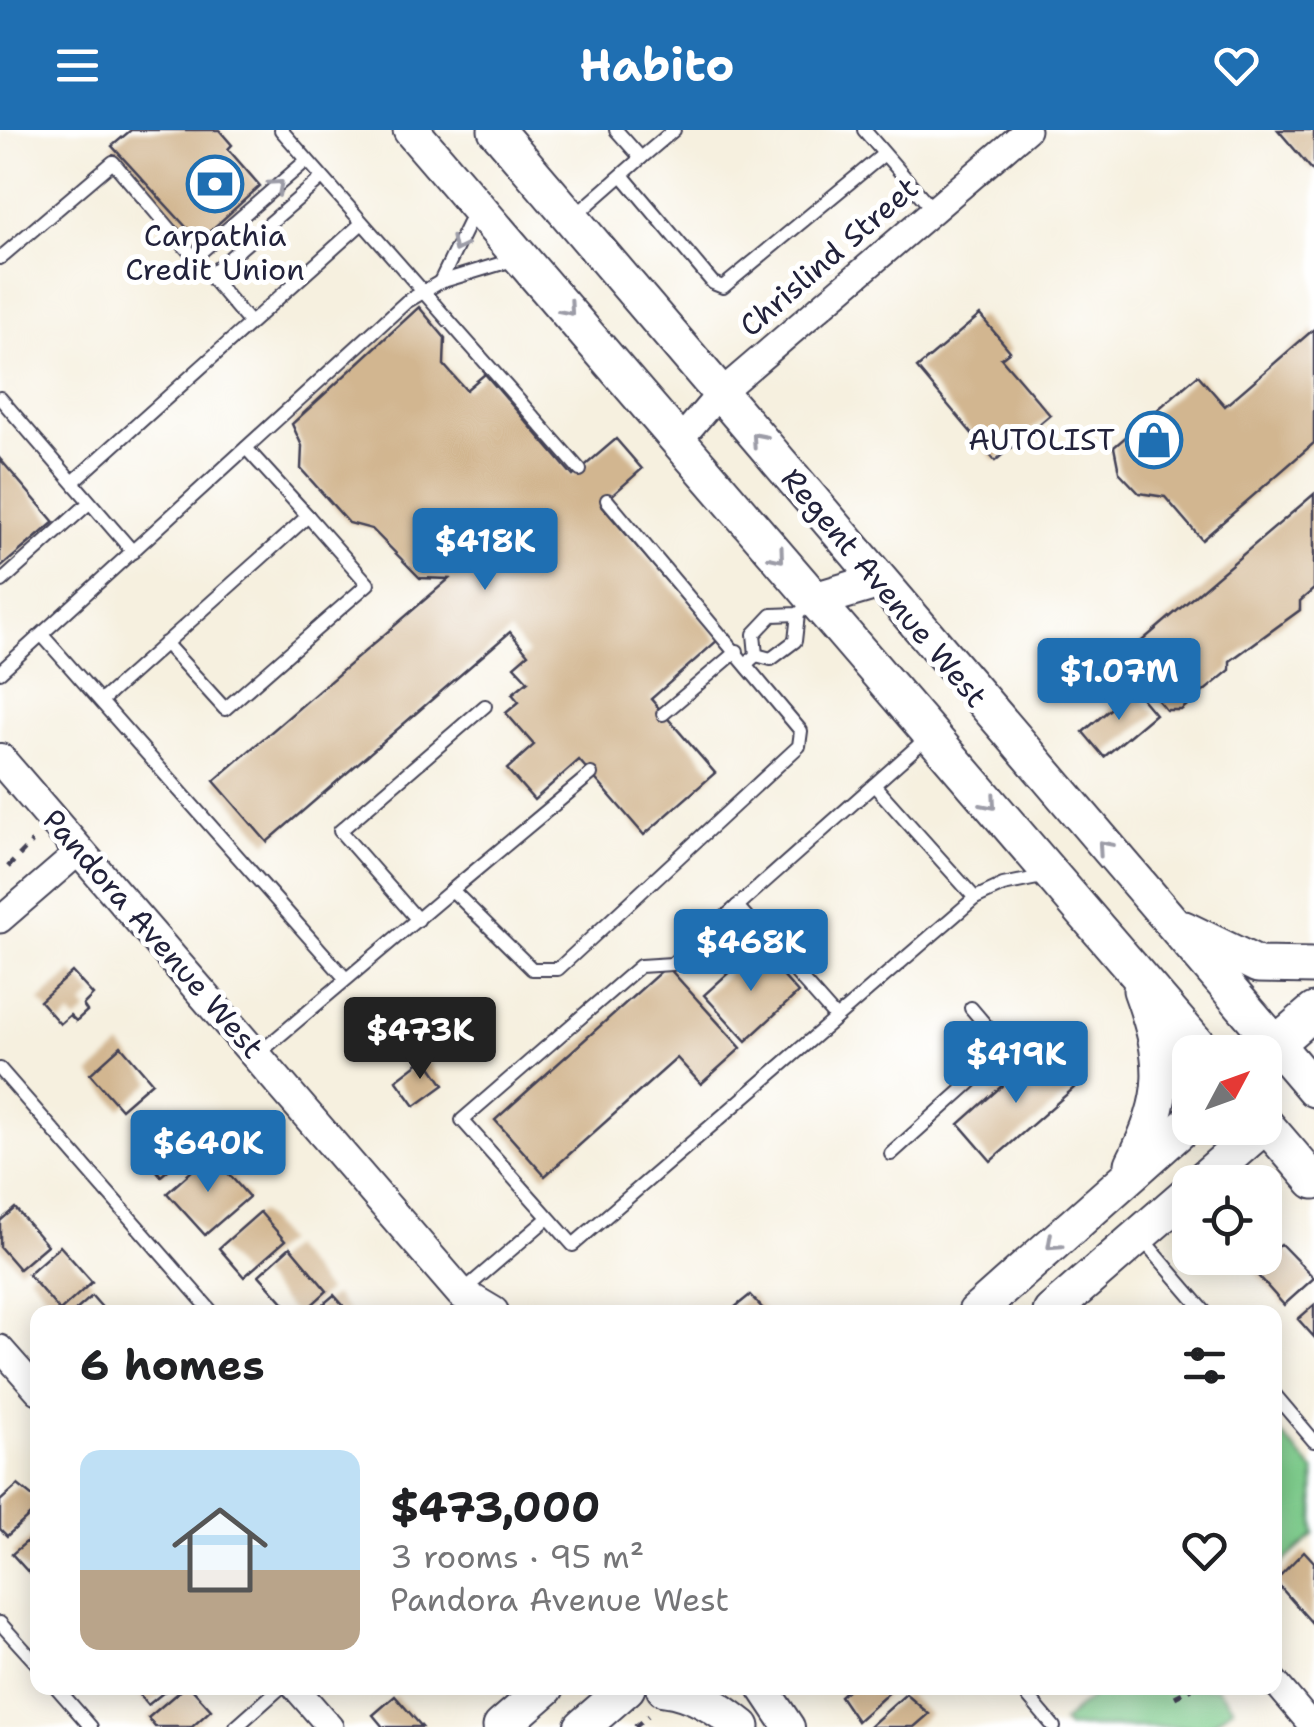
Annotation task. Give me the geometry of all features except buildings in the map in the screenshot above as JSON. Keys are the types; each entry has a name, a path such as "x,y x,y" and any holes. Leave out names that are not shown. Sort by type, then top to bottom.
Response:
{"main road":[{"name":"Regent Avenue West","path":"411,130 680,440 806,607 930,734 1190,1035"},
{"name":"Regent Avenue West","path":"496,130 1260,1035"},
{"path":"806,607 879,581"},
{"path":"1168,921 1258,965 1314,966"},
{"path":"1126,1178 1151,1129 1163,1077 1156,1032 1133,968"},
{"path":"1282,1039 1314,1011"},
{"name":"Regent Avenue West","path":"1282,1058 1314,1087"},
{"path":"1282,1112 1314,1087"},
{"path":"984,1305 1172,1138"},
{"path":"1219,1165 1242,1145"},
{"path":"1281,1145 1314,1181"},
{"path":"1059,1305 1172,1206"},
{"path":"501,1727 538,1695"},
{"path":"604,1707 636,1695"},
{"path":"691,1695 744,1727"}],"street":[{"name":"Chrislind Street","path":"680,440 719,394 1027,130"},
{"name":"Pandora Avenue West","path":"0,758 258,1054 464,1303"},
{"path":"0,920 80,850"},
{"path":"0,1348 30,1382"},
{"path":"1282,1690 1314,1727"},
{"path":"302,1695 330,1727"},
{"path":"724,1695 744,1727"},
{"path":"768,1695 789,1727"}],"lane":[{"path":"281,130 580,470"},
{"path":"616,130 641,158"},
{"path":"572,219 674,130"},
{"path":"864,130 933,210"},
{"path":"622,175 713,283 723,286 884,154"},
{"path":"195,257 307,160"},
{"path":"0,258 113,162 250,322"},
{"path":"210,275 322,178"},
{"path":"440,282 476,208"},
{"path":"73,482 362,224"},
{"path":"0,672 406,302 440,282 523,256"},
{"path":"0,398 133,552"},
{"path":"165,643 225,708 368,584 246,448"},
{"path":"452,890 532,969 558,969 799,746 800,731 751,659 737,651 607,500"},
{"path":"2,581 90,503"},
{"path":"100,701 308,516"},
{"path":"751,659 754,634 772,615 806,607"},
{"path":"751,659 771,659 795,642 806,607"},
{"path":"42,634 346,980"},
{"path":"663,714 737,651"},
{"path":"418,920 340,831 485,706"},
{"path":"930,734 672,964 640,966 462,1120 573,1245 975,898 1003,885 1052,875"},
{"path":"258,1054 591,774"},
{"path":"874,784 975,898"},
{"path":"737,906 836,1018"},
{"path":"891,1154 1000,1056 1000,1042 971,1008"},
{"path":"0,1069 206,1305"},
{"path":"464,1303 548,1218"},
{"path":"1139,1234 1199,1305"},
{"path":"1282,1403 1314,1441"},
{"path":"0,1623 30,1657"},
{"path":"63,1695 92,1727"},
{"path":"236,1727 272,1695"},
{"path":"1027,1695 1054,1727"}],"path":[{"path":"8,867 34,844 28,834"},
{"path":"1175,1698 1180,1695"}],"green space":[{"path":"1282,1435 1314,1471 1314,1535 1282,1563"},
{"path":"1094,1695 1223,1695 1233,1707 1209,1727 1067,1727 1062,1722"}],"place":[{"name":"Carpathia Credit Union","path":"215,184"},
{"name":"AUTOLIST","path":"1154,440"}]}
